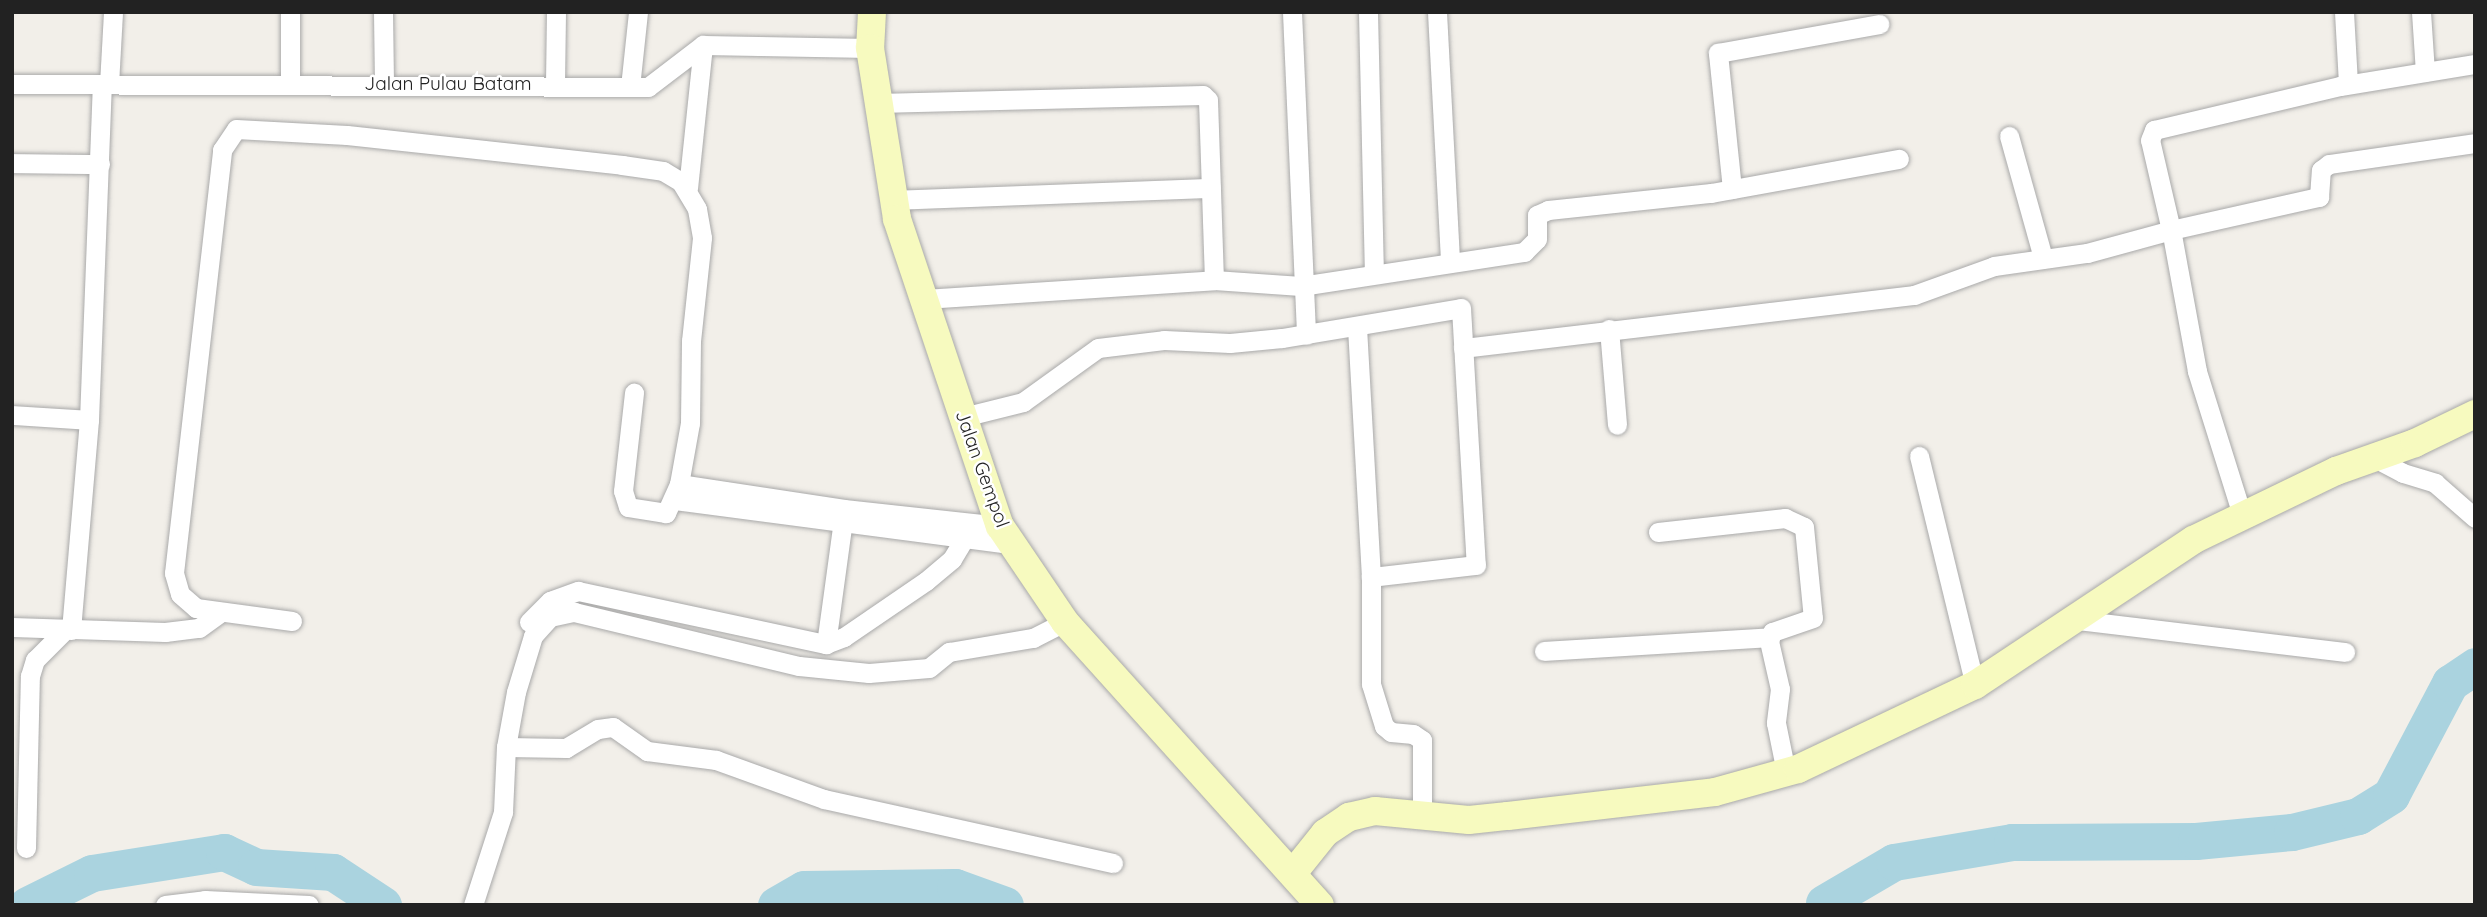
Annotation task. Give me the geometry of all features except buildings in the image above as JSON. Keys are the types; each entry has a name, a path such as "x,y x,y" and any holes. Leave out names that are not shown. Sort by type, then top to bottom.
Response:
{"street":[{"path":"26,848 30,676 35,660 68,630 89,420 100,164 113,12"},
{"path":"290,12 290,82"},
{"path":"383,12 384,85"},
{"path":"555,84 556,12"},
{"path":"630,87 638,12"},
{"name":"Jalan Gempol","path":"872,12 870,48 894,200 924,299 1005,535 1065,622 1320,905"},
{"path":"1292,12 1301,286 1306,335"},
{"path":"1368,12 1374,273"},
{"path":"1437,12 1450,262"},
{"path":"2344,12 2348,85"},
{"path":"2421,12 2425,72"},
{"path":"1732,189 1718,53 1878,24"},
{"path":"634,393 625,498 628,507 666,513 677,492 690,423 691,341 702,238 688,188 703,45 870,48"},
{"name":"Jalan Pulau Batam","path":"12,84 209,87 290,82 630,87 655,85 703,45"},
{"path":"2242,515 2197,370 2171,230 2150,140 2152,132 2348,85 2475,64"},
{"path":"877,103 1199,93 1208,100 1214,281"},
{"path":"292,621 196,608 180,594 174,573 222,150 229,135 236,129 271,129 622,165 663,171 688,188"},
{"path":"2009,136 2043,258"},
{"path":"1463,348 1914,295 1994,266 2087,253 2171,230 2319,197 2321,170 2329,164 2475,143"},
{"path":"924,299 1214,281 1301,286 1530,249 1537,239 1535,220 1548,210 1732,189 1899,159"},
{"path":"12,163 100,164"},
{"path":"894,200 1211,188"},
{"path":"963,416 1023,402 1098,348 1164,340 1230,343 1306,335 1461,308 1476,565 1371,577"},
{"path":"1357,327 1371,577 1370,684 1384,726 1422,740 1422,815"},
{"path":"1609,329 1617,425"},
{"path":"1293,873 1325,832 1349,817 1375,811 1469,820 1715,792 1786,772 1847,748 1975,685 2077,620 2193,540 2371,456 2415,443 2475,414"},
{"path":"12,415 89,420"},
{"path":"1919,456 1975,685"},
{"path":"2371,456 2403,473 2435,483 2475,518"},
{"path":"677,492 844,517 1005,535"},
{"path":"844,517 964,540 1005,535"},
{"path":"826,644 844,517"},
{"path":"1544,650 1770,637 1813,618 1804,527 1800,523 1785,518 1658,532"},
{"path":"502,680 513,672 524,633 538,610 578,591 826,644 844,637 926,582 951,559 964,540"},
{"path":"473,905 503,811 506,747 533,636 544,621 561,612 799,666 858,672 929,668 947,653 1032,638 1065,622"},
{"path":"12,627 188,630 209,624 220,613"},
{"path":"2077,620 2345,652"},
{"path":"1770,637 1780,689 1776,723 1786,772"},
{"path":"506,747 566,748 598,729 613,727 647,751 703,756 824,799 1113,863"},
{"path":"165,905 309,905"}],"waterway":[{"path":"1824,903 1894,862 2012,842 2196,841 2292,832 2358,816 2391,795 2450,683 2475,666"},
{"path":"27,905 92,873 224,852 256,867 333,872 383,905"},
{"path":"776,905 804,889 955,887 1005,905"}]}
